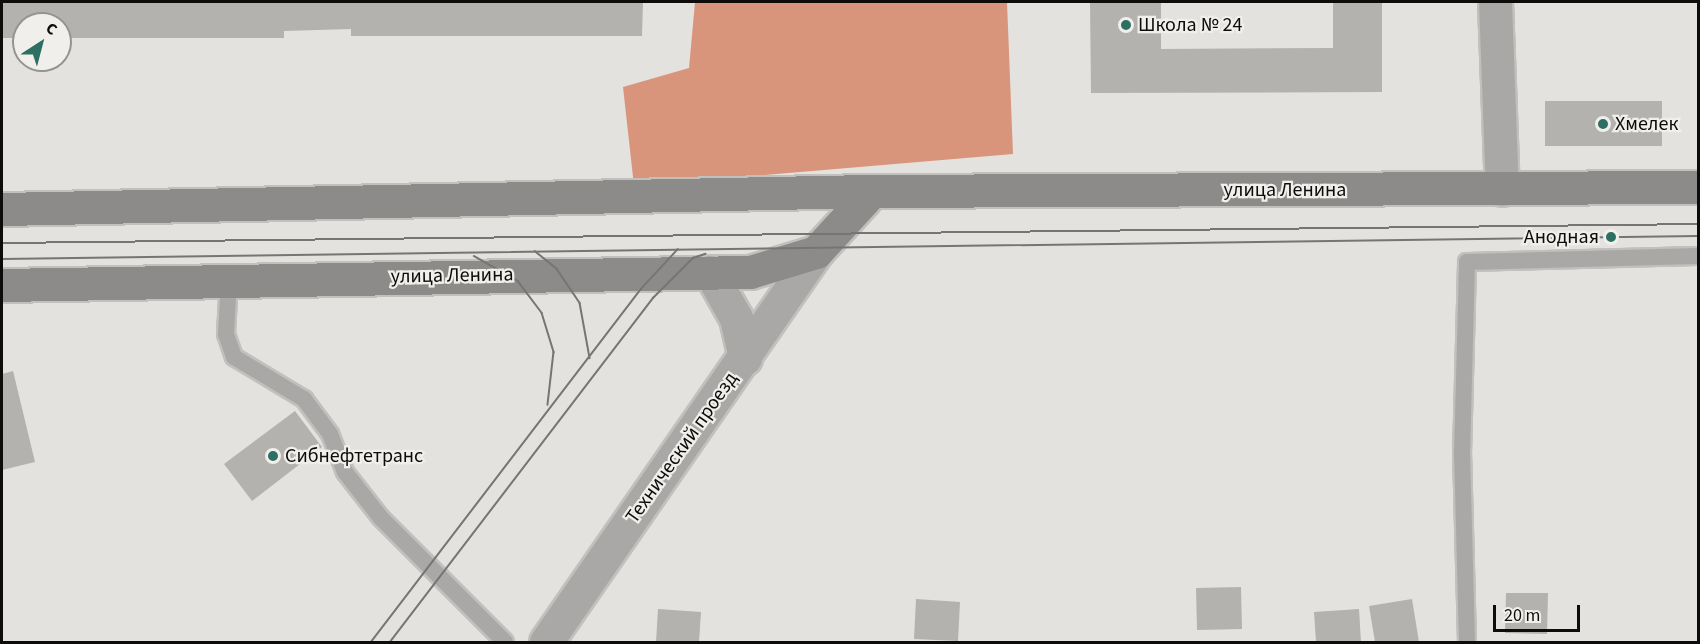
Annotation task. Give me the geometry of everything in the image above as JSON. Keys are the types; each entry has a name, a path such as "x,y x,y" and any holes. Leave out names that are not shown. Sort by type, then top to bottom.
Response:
{"main road":[{"name":"улица Ленина","path":"2,209 872,191 1698,187"},
{"path":"816,252 872,191"},
{"name":"улица Ленина","path":"2,285 750,272 816,252"}],"street":[{"path":"1495,2 1503,189"},
{"name":"Технический проезд","path":"546,642 745,358 816,252"},
{"path":"710,272 736,318 745,358"}],"lane":[{"path":"1467,642 1462,455 1467,262 1698,256"},
{"path":"229,280 226,333 234,357 304,399 330,434 345,472 381,518 505,642"}],"shaded area":[{"path":"695,2 1007,2 1013,154 634,186 623,87 689,68"}],"building":[{"path":"2,2 643,2 642,36 351,36 351,29 284,31 284,38 72,38 72,12 12,12 12,38 2,38"},
{"name":"Школа № 24","path":"1090,2 1161,2 1161,49 1333,48 1333,2 1382,2 1382,92 1091,93"},
{"name":"Хмелек","path":"1545,101 1662,101 1662,146 1545,146"},
{"path":"13,371 35,462 2,470 2,374"},
{"name":"Сибнефтетранс","path":"295,411 322,447 252,501 224,464"},
{"path":"1241,587 1242,629 1197,630 1196,588"},
{"path":"1506,593 1548,593 1547,634 1505,633"},
{"path":"916,599 960,602 958,641 914,639"},
{"path":"1412,599 1419,642 1375,642 1369,606"},
{"path":"658,609 701,612 699,642 656,642"},
{"path":"1359,609 1361,642 1316,642 1314,612"}],"tram line":[{"path":"2,243 1698,224"},
{"path":"2,259 1698,236"},
{"path":"371,642 641,289 678,249"},
{"path":"535,251 557,269 580,303 590,358"},
{"path":"390,642 653,298 693,258 705,254"},
{"path":"474,256 518,281 542,313 554,352 548,405"}],"place":[{"name":"Школа № 24","path":"1126,25"},
{"name":"Хмелек","path":"1603,124"},
{"name":"Анодная","path":"1611,237"},
{"name":"Сибнефтетранс","path":"273,456"}]}
